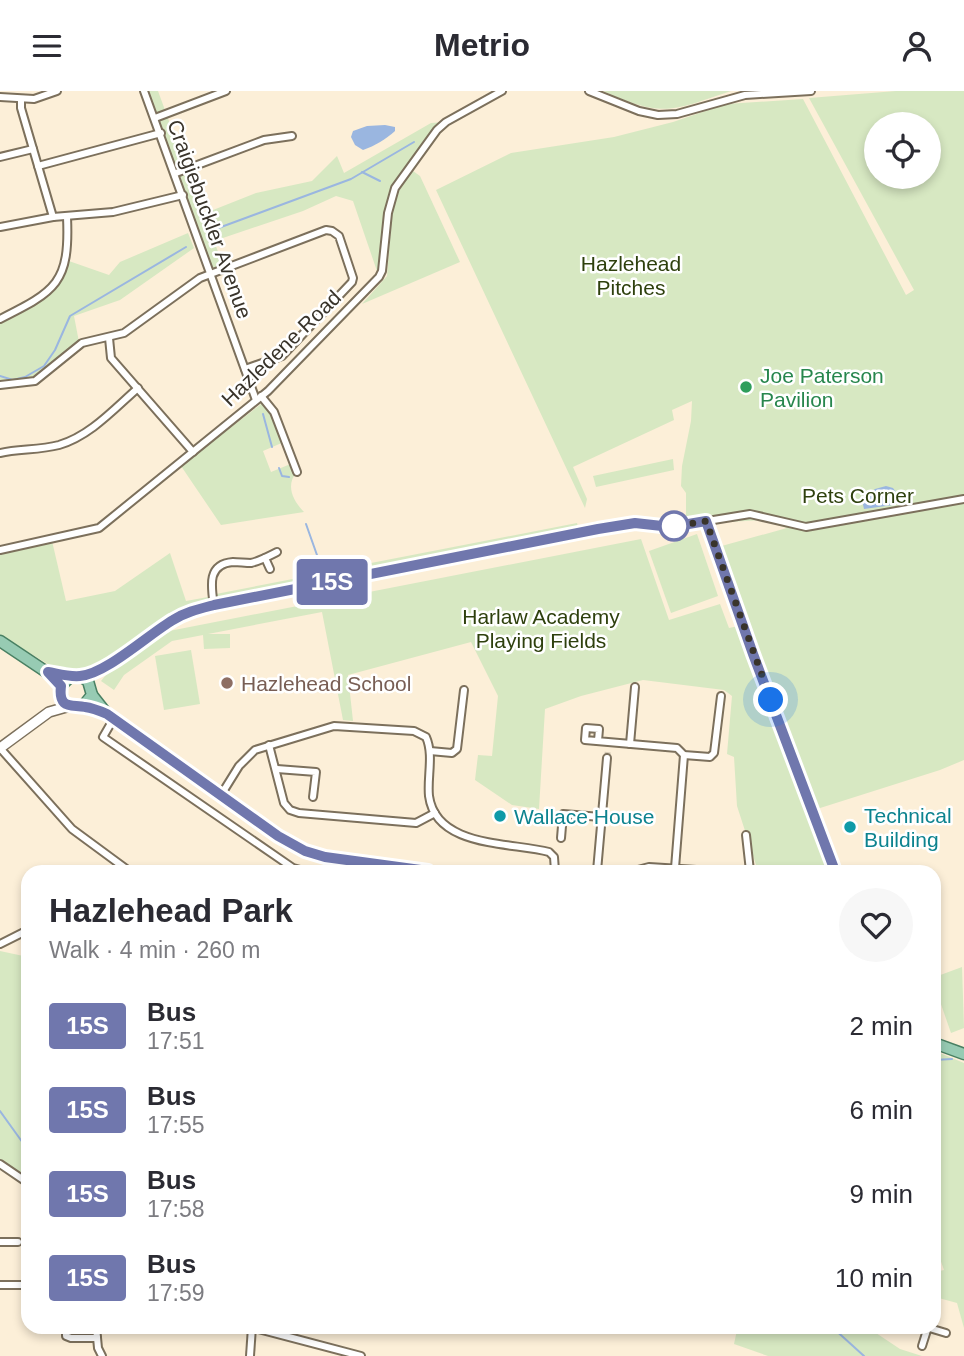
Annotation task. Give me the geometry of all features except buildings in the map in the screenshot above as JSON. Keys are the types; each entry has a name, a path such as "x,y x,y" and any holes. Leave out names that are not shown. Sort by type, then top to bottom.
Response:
{"main road":[{"path":"0,641 48,672 70,677 81,676 111,719"},
{"path":"48,672 60,688 62,700 70,706 83,706 111,719 278,836 305,851 372,865"},
{"path":"60,688 70,677"},
{"path":"83,706 91,689"},
{"path":"941,1046 964,1054"}],"street":[{"path":"0,96 34,99 57,91"},
{"name":"Craigiebuckler Avenue","path":"144,91 245,369 259,398 274,412 297,472"},
{"path":"155,118 226,91"},
{"name":"Hazledene Road","path":"0,550 99,528 259,398 379,277 394,188 414,160 446,122 488,94 502,91"},
{"path":"589,91 639,111 658,115 677,114 745,95 811,91"},
{"path":"21,99 21,108 53,217"},
{"path":"38,166 161,132"},
{"path":"176,173 264,141 292,136"},
{"path":"0,157 33,149"},
{"path":"0,227 53,217 113,212 183,195"},
{"path":"0,319 37,300 53,287 66,260 67,217"},
{"path":"0,385 35,381 82,343 124,333 200,278 326,230 332,231 339,236 352,282 282,356 245,369"},
{"path":"110,338 111,358 193,452"},
{"path":"0,453 48,447 74,439 97,425 138,388"},
{"path":"81,676 100,669 175,618 214,605 635,523 671,527 750,514 806,527 964,499"},
{"path":"706,521 833,865"},
{"path":"214,605 210,583 213,572 219,566 233,562 252,563 278,552"},
{"path":"265,558 270,569"},
{"path":"91,689 100,669"},
{"path":"630,744 635,687"},
{"path":"49,712 60,688"},
{"path":"430,751 452,753 457,749 464,690"},
{"path":"598,741 677,748 684,755 712,756 721,696"},
{"path":"70,706 49,712 0,748 72,829 121,865"},
{"path":"111,719 103,737 289,865"},
{"path":"221,795 248,754 269,745 334,726 421,733 426,737 430,751 427,782 430,801 435,813 448,827 465,837 549,852 554,857 555,865"},
{"path":"597,865 609,742"},
{"path":"269,745 284,803 290,810 416,823 435,813"},
{"path":"675,865 684,755"},
{"path":"276,769 316,772 313,797"},
{"path":"561,838 563,814 601,817"},
{"path":"746,835 749,865"},
{"path":"0,944 21,934"},
{"path":"0,1164 21,1178"},
{"path":"0,1241 18,1242"},
{"path":"0,1285 21,1285"},
{"path":"941,1331 946,1333"},
{"path":"66,1334 69,1337 97,1338"},
{"path":"97,1334 102,1356"},
{"path":"250,1356 252,1334"},
{"path":"278,1334 361,1356"},
{"path":"922,1346 925,1334"}],"green space":[{"path":"144,91 158,91 203,214 256,193 312,181 337,156 344,173 431,123 446,122 395,188 379,277 353,201 336,196 303,211 214,241 223,265 209,269"},
{"path":"603,91 731,91 667,109 640,105"},
{"path":"896,91 964,91 964,760 817,809 752,643 754,642 718,547 787,528 764,520 710,523 686,521 686,493 681,486 682,466 692,401 672,410 674,420 573,467 587,499 585,508 436,190 511,153 614,137 673,122 726,104 803,99 906,295 914,290 809,98"},
{"path":"413,171 420,176 460,262 362,304 387,276 392,212 398,187"},
{"path":"188,233 194,248 120,300 74,316 79,342 37,376 30,380 0,383 0,319 45,294 66,260 109,275 120,262"},
{"path":"265,401 284,442 263,451 271,472 293,463 297,472 291,482 292,493 304,512 221,525 181,466"},
{"path":"673,459 674,470 596,487 593,476"},
{"path":"577,523 579,531 379,570 373,568 371,563"},
{"path":"697,534 718,596 671,613 649,551"},
{"name":"Harlaw Academy Playing Fields","path":"641,539 669,620 720,604 729,628 739,626 829,865 756,865 737,806 734,757 727,754 732,696 724,690 643,680 581,696 545,709 539,809 512,805 475,780 478,755 492,756 498,696 471,642 348,675 353,721 343,720 322,612 208,634 230,634 230,648 204,649 203,635 172,641 124,675 114,690 101,681 109,671 164,632"},
{"path":"52,541 66,601 115,591 170,553 186,601 208,597 210,604 185,610 174,616 93,672 61,672 0,635 0,552"},
{"path":"365,565 365,570 360,574 218,603 216,594"},
{"path":"191,650 200,704 164,710 155,656"},
{"path":"0,951 21,956 21,1174 0,1161"},
{"path":"962,967 964,1028 951,1033 941,1004 941,975"},
{"path":"941,1053 964,1063 964,1328 957,1303 941,1299 941,1271 944,1270 941,1262"},
{"path":"736,1334 878,1334 900,1349 922,1356 768,1356 734,1344"}],"water":[{"path":"367,126 395,127 395,131 363,150 355,145 351,137 353,131"},
{"path":"886,486 893,488 898,495 893,505 864,509 862,500 875,489"}],"waterway":[{"path":"213,230 351,179 414,142"},
{"path":"362,172 380,181"},
{"path":"0,376 13,380 25,377 44,366 55,350 70,316 186,247"},
{"path":"263,414 272,447"},
{"path":"279,468 282,476 289,477"},
{"path":"306,524 323,572"},
{"path":"941,1060 952,1059"},
{"path":"0,1111 21,1140"},
{"path":"840,1334 864,1356"}],"tunnel":[{"path":"607,758 608,750"}],"bus line":[{"name":"15S","path":"384,865 325,857 305,851 278,836 107,714 66,704 62,700 61,686 48,672 70,677 88,674 127,652 175,618 214,605 598,529 635,523 671,527 706,521 833,865"}],"place":[{"name":"Joe Paterson Pavilion","path":"746,387"},
{"name":"Hazlehead School","path":"227,683"},
{"name":"Wallace House","path":"500,816"},
{"name":"Technical Building","path":"850,827"}],"route":[{"path":"674,526 671,527 706,521 771,700"}],"park label":[{"name":"Hazlehead Pitches","path":"631,275"},
{"name":"Pets Corner","path":"858,495"}]}
